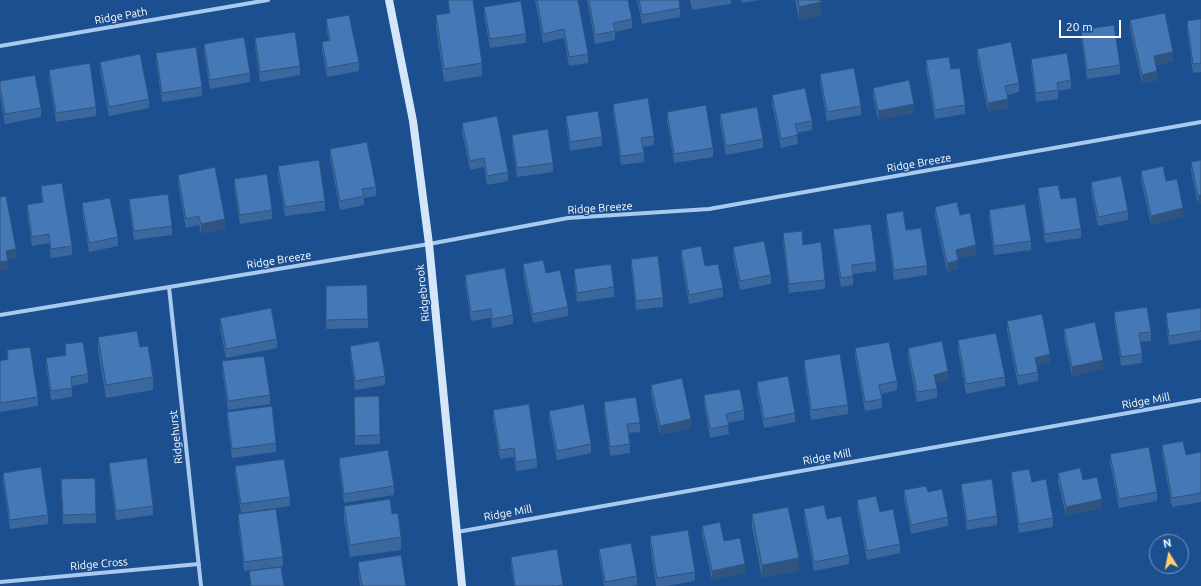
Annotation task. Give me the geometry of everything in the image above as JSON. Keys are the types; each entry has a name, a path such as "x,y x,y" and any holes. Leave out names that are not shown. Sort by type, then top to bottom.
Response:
{"street":[{"name":"Ridge Path","path":"0,46 268,0"},
{"name":"Ridgebrook","path":"389,0 413,121 429,244 462,586"},
{"name":"Ridge Breeze","path":"0,316 429,244 568,218 709,209 1201,122"},
{"name":"Ridgehurst","path":"169,287 201,586"},
{"name":"Ridge Mill","path":"457,532 1201,400"},
{"name":"Ridge Cross","path":"0,582 199,564"}],"building":[{"path":"448,0 473,0 482,63 444,69 436,15 450,13"},
{"path":"537,0 578,0 588,54 569,57 564,29 543,34"},
{"path":"589,0 628,0 632,19 613,23 615,31 595,35"},
{"path":"639,0 679,0 680,8 642,15"},
{"path":"798,0 820,0 821,2 799,7"},
{"path":"521,1 526,34 490,39 484,7"},
{"path":"1165,13 1173,52 1154,56 1157,71 1142,75 1130,20"},
{"path":"349,15 359,62 327,68 322,42 330,40 326,19"},
{"path":"1201,19 1201,63 1193,64 1187,21"},
{"path":"1114,25 1120,65 1087,70 1081,30"},
{"path":"295,32 300,66 260,72 255,38"},
{"path":"244,37 250,73 210,80 204,44"},
{"path":"1011,42 1019,83 1005,86 1008,99 988,103 977,49"},
{"path":"196,47 202,87 162,93 156,53"},
{"path":"1067,53 1071,80 1057,83 1058,90 1036,93 1031,59"},
{"path":"140,54 149,99 109,107 100,62"},
{"path":"949,57 951,69 960,68 965,105 935,110 926,60"},
{"path":"90,63 96,107 56,113 49,70"},
{"path":"854,68 861,106 827,112 820,74"},
{"path":"35,75 41,108 5,114 0,81"},
{"path":"909,80 914,104 878,111 873,88"},
{"path":"805,88 812,121 795,124 798,135 781,139 772,95"},
{"path":"648,98 654,136 641,138 644,153 621,156 613,104"},
{"path":"706,105 713,148 674,154 667,112"},
{"path":"757,107 763,139 726,146 720,114"},
{"path":"598,111 602,137 570,142 566,116"},
{"path":"497,116 508,172 487,176 484,158 470,161 462,123"},
{"path":"548,129 553,163 517,168 512,135"},
{"path":"367,142 376,187 362,189 364,196 340,201 330,149"},
{"path":"319,160 325,201 285,207 278,166"},
{"path":"1201,160 1201,195 1198,196 1191,162"},
{"path":"1163,166 1166,181 1177,179 1183,208 1151,216 1141,171"},
{"path":"215,167 225,219 201,224 199,216 186,219 178,175"},
{"path":"267,174 272,210 240,215 234,179"},
{"path":"1121,176 1128,211 1098,217 1091,182"},
{"path":"62,183 72,246 51,249 49,234 32,237 27,205 43,202 41,186"},
{"path":"1058,185 1061,199 1076,197 1081,229 1045,234 1038,188"},
{"path":"168,194 172,226 134,231 129,199"},
{"path":"6,196 16,249 6,251 8,261 0,262 0,197"},
{"path":"110,198 118,237 89,243 82,203"},
{"path":"957,202 960,215 970,213 976,245 956,250 958,260 947,263 935,207"},
{"path":"1025,204 1031,241 994,246 989,210"},
{"path":"903,211 906,230 921,228 927,266 894,270 886,214"},
{"path":"871,224 876,262 852,265 853,276 841,278 833,229"},
{"path":"802,231 803,245 821,242 825,280 789,284 783,233"},
{"path":"764,241 771,275 740,281 733,247"},
{"path":"701,246 705,266 718,264 723,288 689,295 681,250"},
{"path":"658,256 663,298 636,301 631,259"},
{"path":"543,260 546,273 560,270 568,307 533,314 523,264"},
{"path":"611,264 614,287 577,293 574,269"},
{"path":"505,268 513,315 492,319 491,309 471,312 465,275"},
{"path":"367,285 368,319 326,320 326,286"},
{"path":"1147,307 1151,332 1139,333 1142,354 1121,357 1114,312"},
{"path":"271,308 277,339 226,349 220,318"},
{"path":"1201,308 1201,331 1169,336 1166,313"},
{"path":"1042,314 1050,354 1035,358 1038,372 1018,376 1007,321"},
{"path":"1095,322 1103,360 1072,367 1064,329"},
{"path":"137,331 140,347 148,346 153,377 106,385 98,337"},
{"path":"996,333 1005,377 966,384 958,340"},
{"path":"379,341 385,376 355,381 350,346"},
{"path":"942,341 948,371 934,375 937,389 917,392 908,348"},
{"path":"83,342 88,374 71,377 72,388 51,391 46,358 66,355 65,344"},
{"path":"889,342 897,381 879,385 882,399 865,402 855,348"},
{"path":"30,347 38,397 0,403 0,361 8,359 7,350"},
{"path":"840,354 848,405 811,410 804,360"},
{"path":"264,356 270,395 228,401 222,361"},
{"path":"788,376 795,413 764,419 757,382"},
{"path":"682,378 691,419 660,426 651,385"},
{"path":"740,389 744,410 726,414 729,425 710,429 704,395"},
{"path":"379,396 380,435 355,436 354,397"},
{"path":"636,397 640,423 627,424 630,444 610,447 604,402"},
{"path":"529,404 537,459 516,462 514,448 500,450 493,410"},
{"path":"584,404 591,444 557,451 549,411"},
{"path":"272,406 276,443 232,449 227,412"},
{"path":"1183,441 1186,455 1201,452 1201,493 1172,498 1162,445"},
{"path":"1149,447 1157,492 1119,499 1110,454"},
{"path":"388,450 394,486 344,494 339,458"},
{"path":"147,458 153,506 116,511 109,463"},
{"path":"284,459 290,497 241,504 235,466"},
{"path":"41,467 48,515 10,520 3,473"},
{"path":"1080,468 1083,480 1097,477 1102,499 1066,507 1058,473"},
{"path":"1029,469 1032,482 1046,479 1053,518 1019,524 1011,472"},
{"path":"95,478 96,514 63,515 61,479"},
{"path":"992,479 997,516 967,521 961,484"},
{"path":"926,486 928,492 942,489 948,517 911,525 904,490"},
{"path":"876,496 880,512 893,509 900,544 867,551 857,500"},
{"path":"390,499 392,514 398,513 401,537 350,545 344,506"},
{"path":"824,505 827,519 841,516 849,555 814,562 804,509"},
{"path":"788,507 799,558 762,565 752,514"},
{"path":"276,509 283,557 244,562 238,514"},
{"path":"720,522 724,541 740,538 745,564 712,571 702,526"},
{"path":"688,530 695,572 657,578 650,536"},
{"path":"631,543 637,576 605,582 599,549"},
{"path":"557,549 563,585 515,586 511,557"},
{"path":"401,555 406,586 362,586 358,562"},
{"path":"281,567 284,586 251,586 249,571"}]}
